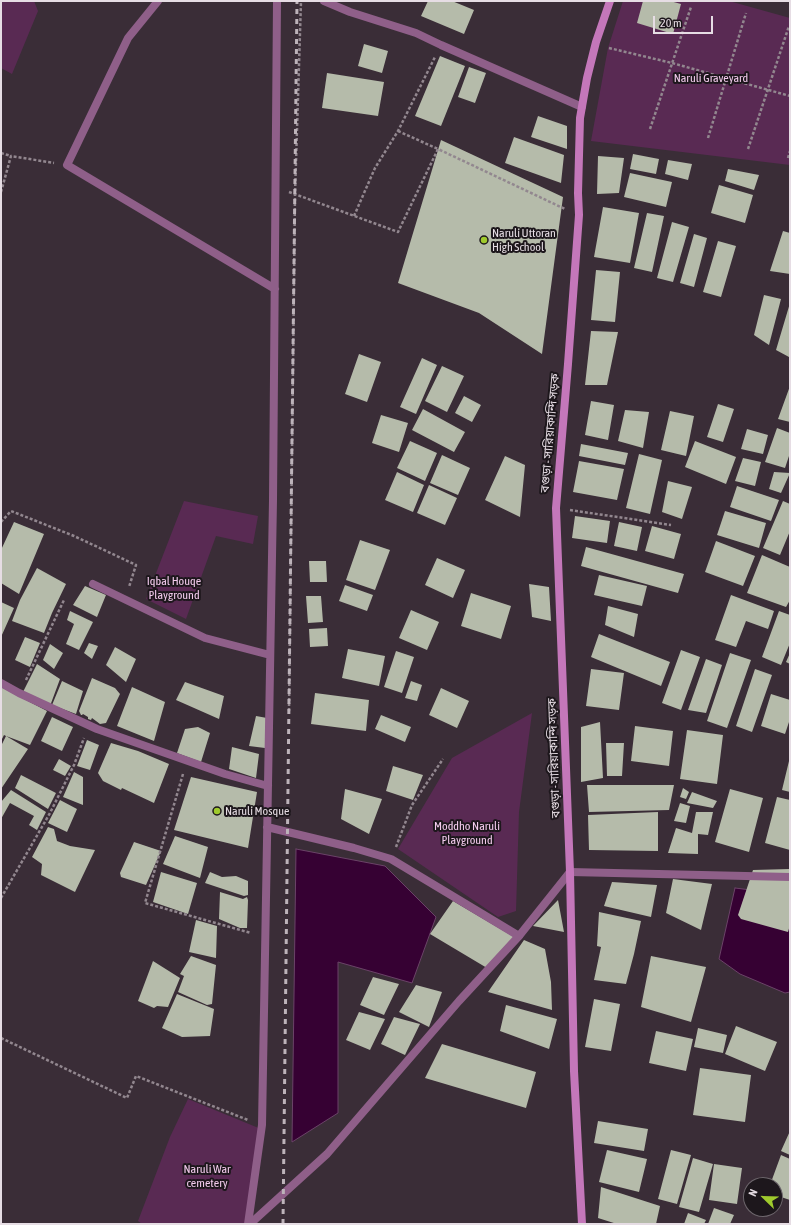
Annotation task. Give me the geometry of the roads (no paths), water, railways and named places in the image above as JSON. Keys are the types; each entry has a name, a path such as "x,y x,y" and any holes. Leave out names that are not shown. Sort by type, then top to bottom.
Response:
{"main road":[{"name":"বগুড়া - সারিয়াকান্দি সড়ক","path":"582,1224 574,1071 570,872 556,508 579,215 579,134 587,78 596,42 610,1"}],"street":[{"path":"158,1 128,38 67,165 275,290"},
{"path":"249,1224 262,1125 275,290 277,1"},
{"path":"324,1 350,12 416,33 582,106"},
{"path":"93,584 205,638 270,655"},
{"path":"1,683 19,694 98,729 225,774 268,786"},
{"path":"267,827 354,848 391,859 519,936"},
{"path":"249,1224 326,1154 519,936 570,872 790,877"}],"railway":[{"path":"283,1224 297,1"}],"place":[{"name":"Naruli Uttoran High School","path":"484,240"},
{"name":"Naruli Mosque","path":"217,811"}],"park label":[{"name":"Naruli Graveyard","path":"711,78"},
{"name":"Iqbal Houqe Playground","path":"174,588"},
{"name":"Moddho Naruli Playground","path":"467,833"},
{"name":"Naruli War cemetery","path":"207,1176"}]}
